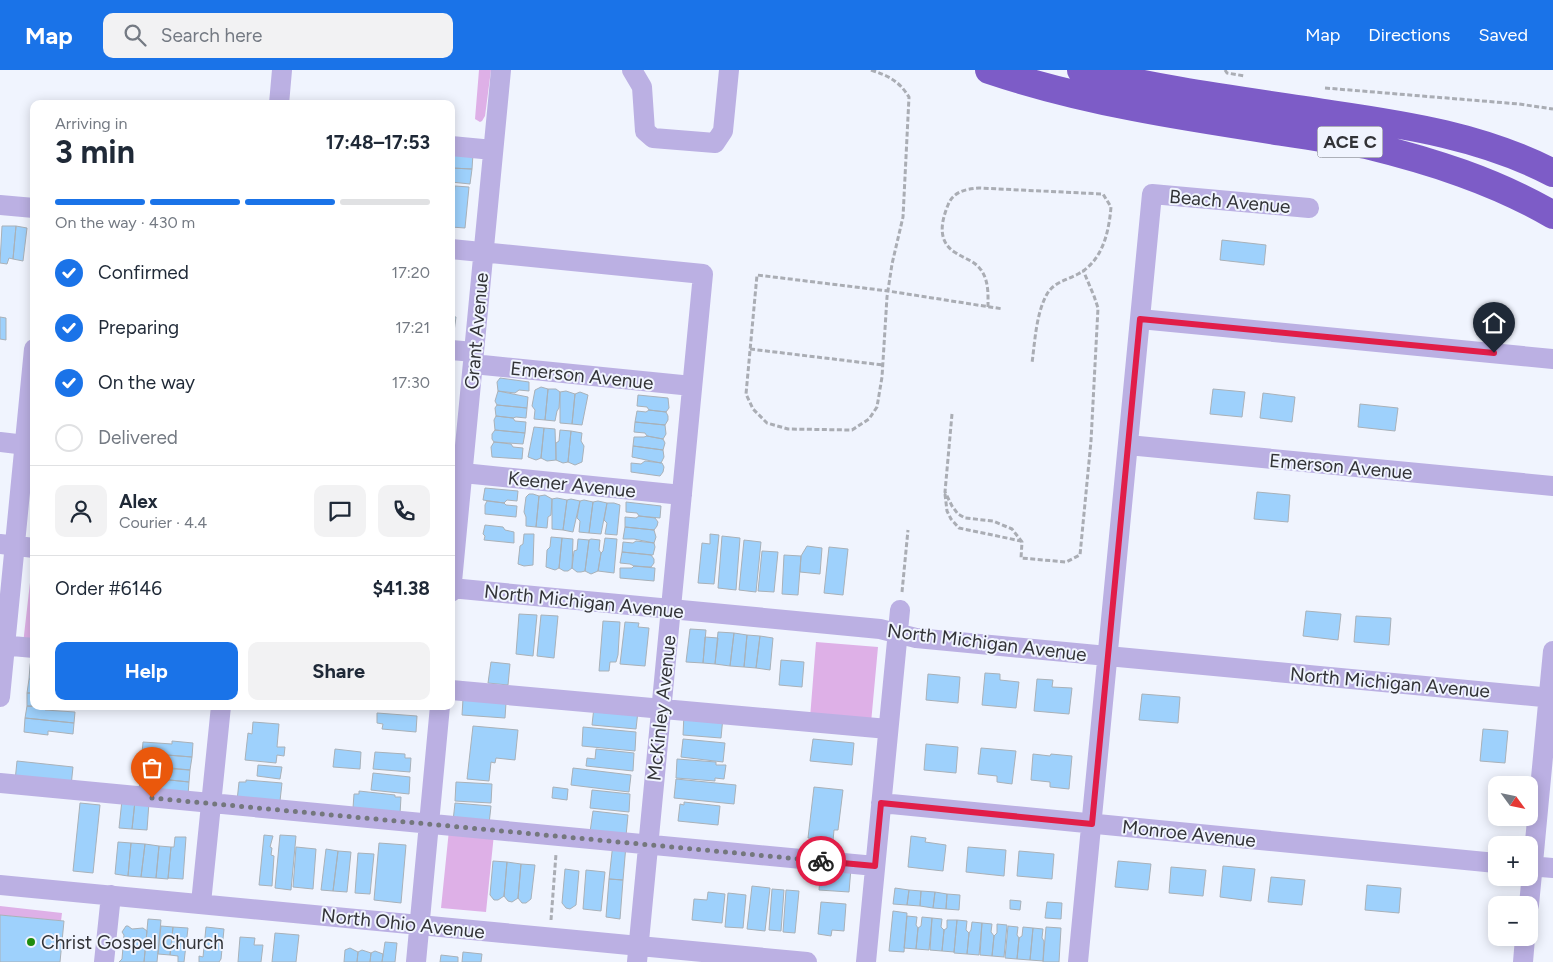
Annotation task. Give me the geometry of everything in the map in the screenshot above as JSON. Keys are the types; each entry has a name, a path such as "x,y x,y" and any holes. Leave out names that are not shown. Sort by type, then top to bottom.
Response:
{"highway":[{"name":"ACE C","path":"989,70 1040,86 1137,109 1366,145 1399,153 1486,182 1553,215"},
{"name":"ACE C","path":"1081,70 1186,92 1387,122 1450,135 1506,152 1553,173"}],"street":[{"path":"279,100 282,70"},
{"name":"Grant Avenue","path":"455,527 458,482 474,358 501,70"},
{"path":"632,70 642,87 645,131 653,138 715,143 722,131 729,70"},
{"path":"455,146 493,150"},
{"name":"Beach Avenue","path":"1140,319 1152,194 1309,208"},
{"path":"0,205 30,208"},
{"path":"455,249 484,252"},
{"name":"McKinley Avenue","path":"484,252 703,274 637,954"},
{"path":"1078,962 1140,319 1553,359"},
{"name":"Emerson Avenue","path":"455,351 474,358 692,386"},
{"path":"0,697 2,645 30,426"},
{"path":"0,442 29,445"},
{"name":"Emerson Avenue","path":"1128,445 1553,486"},
{"name":"Keener Avenue","path":"458,482 682,495"},
{"name":"North Michigan Avenue","path":"455,588 880,629 916,638 1551,698"},
{"path":"866,962 900,610"},
{"path":"2,645 30,648"},
{"path":"1535,836 1551,698 1553,652"},
{"path":"455,690 888,730"},
{"path":"201,903 221,710"},
{"path":"416,962 440,710"},
{"path":"0,783 875,866"},
{"name":"Monroe Avenue","path":"881,803 1488,862"},
{"path":"1538,867 1553,868"},
{"name":"North Ohio Avenue","path":"0,884 549,938 637,954 807,962"},
{"path":"104,962 110,895"},
{"path":"1523,962 1525,946"}],"path":[{"path":"871,70 887,76 902,85 909,97 903,217 888,291 883,365 877,407 869,418 852,430 788,428 767,424 753,409 746,394 757,275 888,291 1003,309"},
{"path":"1225,70 1227,73 1246,76"},
{"path":"1323,88 1519,104 1553,109"},
{"path":"988,307 988,289 983,272 974,262 954,252 943,238 942,219 950,199 964,189 979,188 1103,194 1111,206 1106,237 1097,257 1083,270 1061,280 1047,293 1040,310 1032,363"},
{"path":"945,492 958,514 965,518 993,521 1012,529 1022,542 1021,558 1066,562 1080,555 1091,441 1098,308 1083,270"},
{"path":"750,349 883,365"},
{"path":"952,414 945,492 947,511 951,519 959,528 1022,542"},
{"path":"900,610 908,530"},
{"path":"549,938 558,836"}],"shaded area":[{"path":"479,70 491,70 485,116 480,122 475,119"},
{"path":"30,583 30,645 23,644"},
{"path":"816,642 878,647 871,723 810,718"},
{"path":"449,830 494,834 486,912 441,908"},
{"path":"0,906 62,913 61,921 0,915"}],"building":[{"path":"455,151 473,154 472,169 455,168"},
{"path":"455,168 472,169 470,184 455,182"},
{"path":"455,186 469,187 465,228 455,227"},
{"path":"2,226 16,226 13,259 9,258 7,264 0,263"},
{"path":"16,226 27,228 23,261 13,259"},
{"path":"1222,240 1266,245 1264,265 1220,260"},
{"path":"0,317 6,318 6,340 0,339"},
{"path":"500,378 529,382 529,391 519,390 515,393 498,391 497,382"},
{"path":"541,387 548,389 545,420 534,419 535,410 532,406 535,390"},
{"path":"548,389 556,389 560,392 559,408 555,421 545,420"},
{"path":"1213,389 1245,392 1242,417 1210,414"},
{"path":"498,391 528,397 527,408 497,405 495,401"},
{"path":"566,391 575,394 572,424 560,423 560,392"},
{"path":"580,392 588,395 582,425 572,424 575,394"},
{"path":"1263,393 1295,397 1292,422 1260,418"},
{"path":"638,395 668,398 669,408 666,412 637,406"},
{"path":"1360,404 1398,408 1395,431 1358,427"},
{"path":"497,405 527,408 526,418 496,416 495,408"},
{"path":"649,410 666,412 668,420 665,425 635,422 637,411 646,412"},
{"path":"496,416 526,422 525,433 495,430 494,420"},
{"path":"635,422 665,425 666,434 663,439 647,436 645,433 634,432"},
{"path":"534,427 544,428 541,458 536,460 528,457"},
{"path":"544,428 555,429 556,460 547,461 541,458"},
{"path":"495,430 525,433 523,444 494,442 492,434"},
{"path":"560,430 571,431 568,462 563,463 556,460 556,443 559,441"},
{"path":"571,431 582,433 581,441 584,446 582,462 575,465 568,462"},
{"path":"647,436 663,439 665,443 663,450 633,446 634,437"},
{"path":"494,442 523,448 522,459 492,457 491,447"},
{"path":"633,446 663,450 664,457 661,463 632,457"},
{"path":"645,461 662,463 664,467 660,476 631,472 631,463 641,464"},
{"path":"485,488 518,491 517,501 507,500 504,503 483,500"},
{"path":"1257,492 1290,495 1288,522 1254,519"},
{"path":"529,494 539,496 536,527 526,526 524,512 526,497"},
{"path":"545,495 552,499 551,515 548,517 547,528 536,527 539,496"},
{"path":"552,499 567,500 563,530 552,529"},
{"path":"567,500 580,501 573,532 563,530"},
{"path":"487,501 517,506 516,517 485,514"},
{"path":"580,501 593,502 589,533 579,532 580,521 577,518"},
{"path":"593,502 607,503 601,534 589,533"},
{"path":"626,502 661,506 660,518 639,516 637,513 626,512"},
{"path":"607,503 620,505 617,535 605,534 607,523 604,520"},
{"path":"639,516 655,518 658,522 657,526 654,530 625,527 625,517 636,518"},
{"path":"485,525 503,527 505,530 514,532 514,543 484,540"},
{"path":"625,527 654,530 656,537 654,543 623,539"},
{"path":"524,534 534,534 533,565 524,566 518,564 520,546 523,544"},
{"path":"710,534 719,535 714,584 698,583 702,543 710,544"},
{"path":"722,536 740,538 736,590 718,588"},
{"path":"551,537 562,538 559,568 555,570 546,567 547,550 550,547"},
{"path":"562,538 573,539 572,568 568,571 559,568"},
{"path":"605,538 617,539 614,573 598,571"},
{"path":"578,539 589,540 585,571 581,572 577,572 572,568"},
{"path":"589,540 600,540 599,550 601,553 598,571 591,574 585,571"},
{"path":"744,540 761,542 756,592 739,590"},
{"path":"636,541 654,543 653,555 622,552 623,542 633,543"},
{"path":"807,546 822,548 820,574 800,572 801,556"},
{"path":"829,547 848,549 843,595 824,593"},
{"path":"762,551 778,552 774,592 758,591"},
{"path":"622,552 651,555 654,563 651,567 620,563"},
{"path":"784,555 801,556 798,595 782,594"},
{"path":"634,566 655,568 654,581 620,578 620,568 632,568"},
{"path":"1306,611 1341,614 1338,640 1303,636"},
{"path":"519,614 537,615 533,656 516,654"},
{"path":"541,615 558,616 554,658 537,656"},
{"path":"1356,616 1391,618 1389,645 1354,642"},
{"path":"603,621 620,622 618,655 616,662 610,662 609,671 599,671"},
{"path":"625,622 639,623 638,627 649,628 645,666 620,664"},
{"path":"690,629 706,630 703,663 686,662"},
{"path":"718,632 734,633 730,666 715,664"},
{"path":"734,633 747,635 744,667 730,666"},
{"path":"747,635 760,636 756,668 744,667"},
{"path":"760,636 773,638 770,670 756,668"},
{"path":"705,637 718,638 715,664 703,663"},
{"path":"781,660 804,662 802,687 779,685"},
{"path":"491,662 510,664 508,685 488,683"},
{"path":"985,673 1000,674 1000,680 1019,682 1016,708 982,705"},
{"path":"928,674 960,677 958,703 926,700"},
{"path":"29,679 30,679 30,693 27,693"},
{"path":"1037,679 1053,680 1052,687 1072,688 1069,714 1034,711"},
{"path":"27,693 30,693 30,706 27,706"},
{"path":"1142,694 1180,697 1178,723 1139,720"},
{"path":"463,699 506,703 505,718 462,715"},
{"path":"27,706 30,706 30,710 75,712 74,723 25,718"},
{"path":"594,707 638,711 636,729 592,725"},
{"path":"377,713 417,716 416,732 382,729 383,724 377,723"},
{"path":"684,714 723,717 721,738 683,735"},
{"path":"25,718 74,723 73,734 48,731 48,735 24,732"},
{"path":"253,722 279,724 277,747 285,747 284,756 277,755 276,763 245,760 248,733 252,734"},
{"path":"473,726 518,730 515,760 496,758 495,763 491,762 489,781 467,779"},
{"path":"583,727 636,732 635,751 582,746"},
{"path":"1483,729 1508,731 1505,763 1480,761"},
{"path":"683,739 725,743 723,762 681,757"},
{"path":"813,739 854,743 852,765 810,761"},
{"path":"172,741 193,743 192,757 142,753 143,742 172,744"},
{"path":"926,744 958,747 956,773 924,770"},
{"path":"981,748 1016,751 1012,784 997,782 997,776 978,774"},
{"path":"335,749 361,752 360,769 333,767"},
{"path":"596,749 634,753 633,771 586,766 587,758 595,759"},
{"path":"375,752 405,754 405,758 411,758 410,772 373,769"},
{"path":"142,753 192,757 190,770 162,767 162,764 141,763"},
{"path":"1033,754 1072,756 1069,789 1050,787 1050,782 1031,780"},
{"path":"677,759 716,762 716,765 726,765 724,779 715,778 715,781 676,778"},
{"path":"17,761 73,767 71,786 15,781"},
{"path":"258,765 282,767 280,779 257,776"},
{"path":"142,767 190,770 189,782 141,777"},
{"path":"573,768 631,775 629,792 571,785"},
{"path":"373,773 410,777 409,794 371,790"},
{"path":"141,777 189,782 188,795 139,788"},
{"path":"676,779 736,785 734,804 674,798"},
{"path":"246,780 282,783 280,801 237,801 239,782 246,782"},
{"path":"456,782 492,784 491,803 455,801"},
{"path":"553,787 568,789 567,800 552,798"},
{"path":"814,787 843,790 838,830 834,830 833,841 808,838"},
{"path":"592,790 630,794 629,812 590,808"},
{"path":"359,791 401,797 400,814 353,808 354,794 359,794"},
{"path":"122,800 135,801 132,829 119,828"},
{"path":"135,801 149,802 147,830 132,829"},
{"path":"684,802 720,806 718,825 678,821 680,804 684,805"},
{"path":"80,803 100,805 93,873 73,871"},
{"path":"455,803 491,806 489,824 453,821"},
{"path":"593,811 628,815 626,836 590,832"},
{"path":"264,835 273,836 270,847 272,848 271,855 274,856 272,886 259,885"},
{"path":"280,835 296,836 291,890 275,888"},
{"path":"911,836 926,838 925,842 946,845 943,871 908,867"},
{"path":"175,837 186,837 183,879 168,878 171,847 174,847"},
{"path":"118,842 131,843 128,876 115,874"},
{"path":"131,843 145,844 141,877 128,876"},
{"path":"379,843 406,845 401,903 374,900"},
{"path":"613,843 626,845 623,880 609,879"},
{"path":"145,844 159,846 156,878 141,877"},
{"path":"159,846 171,847 168,879 156,878"},
{"path":"296,847 316,849 313,889 293,887"},
{"path":"968,847 1006,850 1004,876 966,872"},
{"path":"326,849 338,851 333,891 321,890"},
{"path":"338,851 351,852 347,892 333,891"},
{"path":"1019,851 1054,854 1052,879 1017,876"},
{"path":"358,853 374,854 370,894 355,893"},
{"path":"493,861 507,862 504,896 498,900 494,900 490,895"},
{"path":"1118,861 1151,864 1148,890 1115,887"},
{"path":"507,862 521,864 518,898 512,902 508,901 504,896"},
{"path":"521,864 535,865 531,899 526,903 522,903 518,898"},
{"path":"821,866 851,868 849,892 819,890"},
{"path":"1223,866 1255,869 1251,901 1220,897"},
{"path":"1171,867 1206,870 1203,896 1169,893"},
{"path":"565,869 579,871 576,905 570,909 566,908 562,903"},
{"path":"586,870 605,872 601,911 583,909"},
{"path":"1271,877 1305,880 1302,905 1268,902"},
{"path":"609,879 623,880 620,919 606,917"},
{"path":"1367,885 1401,888 1399,913 1365,910"},
{"path":"752,886 770,888 765,931 747,929"},
{"path":"895,888 909,890 907,905 893,904"},
{"path":"772,889 784,890 781,931 769,930"},
{"path":"786,890 799,891 795,933 783,932"},
{"path":"909,890 921,891 920,906 907,905"},
{"path":"921,891 935,892 933,908 920,906"},
{"path":"708,892 725,894 722,923 692,920 694,899 707,900"},
{"path":"935,892 947,894 946,909 933,908"},
{"path":"728,893 746,895 743,928 725,927"},
{"path":"947,894 960,895 959,910 946,909"},
{"path":"1010,900 1021,901 1020,910 1010,909"},
{"path":"821,902 846,904 844,931 832,930 831,936 818,934"},
{"path":"1047,902 1062,903 1061,919 1045,918"},
{"path":"893,911 907,913 904,952 889,951"},
{"name":"Christ Gospel Church","path":"0,915 64,921 60,962 0,962"},
{"path":"907,916 917,917 916,949 904,948"},
{"path":"922,917 932,918 929,950 916,949 918,928 921,926"},
{"path":"932,918 942,919 941,927 944,930 942,951 930,950"},
{"path":"148,919 161,920 157,962 144,962"},
{"path":"947,920 957,920 954,952 942,951"},
{"path":"957,920 967,921 966,930 969,933 967,954 954,953"},
{"path":"972,922 982,923 979,955 967,954"},
{"path":"982,923 992,924 991,932 994,936 992,956 980,955"},
{"path":"997,924 1007,925 1004,957 992,956"},
{"path":"126,926 132,929 143,928 147,931 144,962 119,962 122,959 124,935 122,932"},
{"path":"161,926 173,927 170,955 158,954"},
{"path":"1008,926 1018,927 1017,959 1005,958"},
{"path":"173,927 188,928 184,962 178,962 178,956 170,955"},
{"path":"206,927 224,929 221,959 219,962 199,962 199,956 203,957"},
{"path":"1023,927 1033,928 1030,960 1017,959 1019,938 1022,936"},
{"path":"1046,927 1061,928 1059,962 1043,962"},
{"path":"1033,928 1043,929 1043,961 1030,960"},
{"path":"275,933 299,935 296,962 272,962"},
{"path":"240,937 255,938 254,945 263,945 261,962 238,962"},
{"path":"385,942 397,943 395,962 382,962"},
{"path":"350,948 358,952 357,962 344,962 345,950"},
{"path":"362,950 371,953 370,962 357,962 358,952"},
{"path":"375,951 383,954 382,962 370,962 371,953"},
{"path":"463,952 482,954 481,962 462,962"},
{"path":"441,955 458,957 458,962 440,962"}],"way so far":[{"path":"152,798 821,861"}],"place":[{"name":"Christ Gospel Church","path":"31,942"}],"route":[{"path":"821,861 875,866 881,803 1092,824 1140,319 1494,353"}]}
